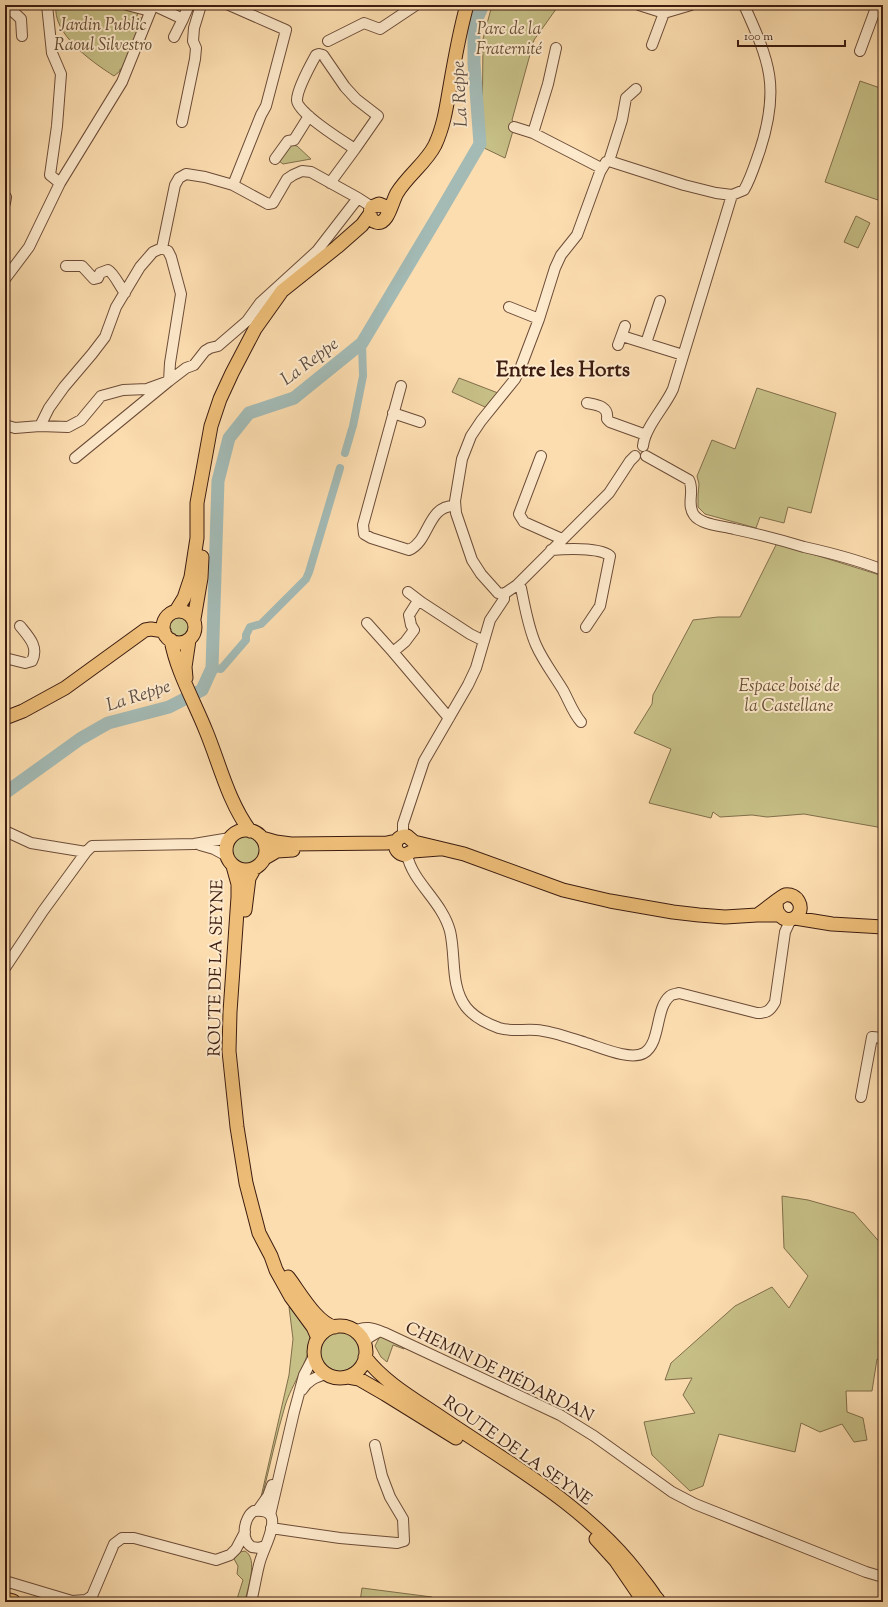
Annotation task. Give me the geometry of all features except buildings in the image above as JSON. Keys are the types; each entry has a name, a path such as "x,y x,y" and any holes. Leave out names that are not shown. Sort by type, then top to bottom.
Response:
{"highway":[{"path":"5,1600 13,1602"}],"main road":[{"path":"468,5 461,28 445,115 439,135 430,154 398,192 330,260 270,306 245,347 214,413 197,503 197,528 194,563 188,588 163,626 176,662 196,706 234,804 250,830 262,838 276,842 291,844 387,843 439,849 470,856 563,890 595,898 650,908 725,917 757,914 789,915 822,922 883,927"},
{"path":"5,718 46,699 65,688 145,630 151,629 167,635 180,643 189,640 193,636 196,628 194,619 202,564 208,440"},
{"path":"88,670 128,634 152,620 171,614 186,612 194,619"},
{"path":"186,684 185,667 189,640"},
{"path":"233,836 236,821 234,804"},
{"path":"250,830 240,831 233,836 227,844 230,861 240,869 254,869 264,858 277,851 405,846"},
{"path":"262,838 266,848 264,858"},
{"name":"ROUTE DE LA SEYNE","path":"230,861 238,884 238,897 229,1027 229,1051 234,1105 246,1183 259,1233 271,1256 276,1270 291,1297 313,1327 318,1338"},
{"name":"ROUTE DE LA SEYNE","path":"232,1071 246,898 249,878 254,869"},
{"path":"757,914 783,896 791,895 798,900 789,915"},
{"path":"777,901 776,909 789,915"},
{"name":"ROUTE DE LA SEYNE","path":"271,1256 321,1320 330,1326 335,1327"},
{"path":"335,1327 342,1327 355,1331 365,1344 364,1362 358,1371 348,1377 333,1377 326,1374 318,1366 314,1356 318,1338 328,1329 335,1327"},
{"name":"ROUTE DE LA SEYNE","path":"365,1357 384,1376 413,1399 525,1473 581,1514 624,1555 654,1601"},
{"name":"ROUTE DE LA SEYNE","path":"348,1377 359,1379 403,1404 556,1504 600,1543 616,1562 654,1601"}],"street":[{"path":"6,5 21,19 22,36"},
{"path":"47,5 52,53 60,74 57,126 50,175 60,183"},
{"path":"127,5 152,7 183,19"},
{"path":"174,37 189,5"},
{"path":"182,122 195,59 196,48 193,41 194,28 201,5"},
{"path":"229,5 286,30 266,106 233,185"},
{"path":"328,41 364,23 380,29 416,5"},
{"path":"639,5 664,13 690,5"},
{"path":"609,161 684,185 732,195 744,190 750,178 766,132 770,104 771,78 762,45 744,5"},
{"path":"860,51 877,5"},
{"path":"5,279 29,247 60,183 122,82 152,7"},
{"path":"652,45 664,13"},
{"path":"533,133 548,84 556,48"},
{"path":"330,183 378,116 356,99 345,87 324,55 316,54 296,101 298,107 354,149"},
{"path":"500,597 481,574 472,560 460,526 455,506 462,459 472,436 481,421 515,379 520,369 539,319 555,268 561,255 577,235 601,168 609,161 622,120 626,98 636,89"},
{"path":"275,159 288,141 294,140 309,116"},
{"path":"514,127 533,133 601,168"},
{"path":"162,248 175,185 180,178 186,174 205,176 233,185 268,204 273,203 287,179 302,171 311,172 358,198 377,212"},
{"path":"643,446 646,434 669,398 673,389 682,355 732,195"},
{"path":"75,458 186,368 194,364 205,351 218,346 247,321 260,303 317,251 358,198"},
{"path":"40,426 49,408 64,386 105,337 116,307 140,267 153,252 162,248"},
{"path":"162,248 168,251 171,257 181,294 170,363 170,381"},
{"path":"66,266 82,266 94,279 98,278 100,273 108,270 112,272 125,293"},
{"path":"646,343 660,301"},
{"path":"509,307 539,319"},
{"path":"622,335 682,355"},
{"path":"5,425 16,428 40,426 68,427 81,420 101,396 123,390 147,389 170,381"},
{"path":"401,386 363,525 364,534 371,538 409,550 418,542 438,510 450,505 455,506"},
{"path":"587,402 605,408 607,411 607,419 610,422 646,434"},
{"path":"394,413 420,422"},
{"path":"5,434 16,428"},
{"path":"643,446 647,451 646,456"},
{"path":"635,456 635,447 643,446"},
{"path":"541,456 519,510 519,514 524,522 562,539"},
{"path":"635,456 640,459 646,456"},
{"path":"635,456 630,461 609,493 517,585 500,597 490,620 478,662 471,680 424,761 404,821 405,846 411,868 442,910 450,931 458,992 467,1008 485,1022 501,1028 518,1031 536,1030 562,1035 632,1056 644,1053 652,1045 665,1003 670,996 679,993 757,1013 764,1013 770,1010 775,1002 784,932 789,915"},
{"path":"646,456 689,480 692,485 690,503 694,516 699,520 831,553 883,570"},
{"path":"551,550 565,549 601,552 610,556 600,606 586,627"},
{"path":"517,585 521,588 530,628 536,645 575,715 581,722"},
{"path":"408,592 470,634 484,641"},
{"path":"392,652 405,642 414,630 409,615 416,604 421,602"},
{"path":"367,624 449,718"},
{"path":"5,658 25,663 32,661 35,655 34,646 30,637 20,626"},
{"path":"5,831 31,843 87,850 99,846 194,844 233,836"},
{"path":"194,844 214,849 230,861"},
{"path":"5,968 43,911 87,850"},
{"path":"861,1097 872,1037 883,1038"},
{"name":"CHEMIN DE PIÉDARDAN","path":"355,1331 360,1328 371,1327 380,1330 560,1415 594,1436 672,1492 699,1506 883,1578"},
{"path":"365,1344 368,1338 380,1330"},
{"path":"251,1602 259,1565 271,1528 272,1521 270,1515 298,1395 304,1375 314,1356"},
{"path":"298,1395 305,1384 312,1379 326,1374"},
{"path":"5,1581 72,1601 86,1600 92,1596 114,1544 122,1538 134,1538 216,1560 224,1559 236,1549 250,1514 258,1510 268,1496 287,1440"},
{"path":"271,1528 340,1538 397,1543 404,1542 403,1519 390,1497 382,1476 375,1445"},
{"path":"258,1510 263,1510 270,1515"},
{"path":"244,1532 245,1540 250,1546 259,1565"},
{"path":"236,1549 250,1546 259,1548 265,1546"}],"green space":[{"name":"Jardin Public Raoul Silvestro","path":"56,5 113,5 138,12 137,16 143,19 132,45 128,50 130,52 122,70 120,69 120,71 114,76 95,63 75,46 60,26 56,16"},
{"name":"Parc de la Fraternité","path":"492,5 559,5 534,40 512,120 515,124 505,158 482,147 483,39"},
{"path":"860,81 883,89 883,196 881,201 825,182"},
{"path":"293,145 297,146 311,159 283,164 279,161 287,148"},
{"path":"856,216 870,223 858,248 844,242"},
{"path":"459,378 498,393 485,407 452,392"},
{"path":"757,388 836,413 811,513 788,507 784,523 760,517 756,528 705,514 698,507 699,484 697,476 712,440 735,449"},
{"name":"Espace boisé de la Castellane","path":"777,543 883,576 883,828 804,814 767,817 752,815 720,817 713,812 711,818 649,803 671,749 634,733 652,704 653,695 693,620 718,617 740,617"},
{"path":"181,611 193,618 195,630 189,639 183,642 175,642 163,626 168,615"},
{"path":"246,830 254,832 260,836 264,842 266,850 264,858 260,864 254,868 246,870 238,868 232,864 228,858 226,850 228,842 232,836 238,832"},
{"path":"782,1196 808,1200 854,1213 883,1246 883,1360 877,1359 872,1391 846,1391 847,1412 863,1418 867,1440 854,1442 842,1424 820,1432 801,1423 795,1452 719,1434 703,1486 690,1491 652,1455 644,1422 695,1413 683,1395 692,1378 665,1380 671,1363 735,1306 772,1287 789,1308 808,1276 784,1248"},
{"path":"289,1307 307,1330 310,1337 310,1345 305,1362 285,1406 261,1497 289,1375 293,1339"},
{"path":"340,1326 350,1328 358,1334 364,1342 366,1352 364,1362 358,1370 350,1376 340,1378 330,1376 322,1370 316,1362 314,1352 316,1342 322,1334 330,1328"},
{"path":"380,1336 406,1347 404,1349 393,1345 387,1362 381,1357 375,1346"},
{"path":"245,1551 249,1555 251,1561 251,1575 245,1602 236,1602 243,1580 237,1574 238,1566 234,1559 240,1552"},
{"path":"362,1588 432,1597 434,1602 360,1602"}],"waterway":[{"name":"La Reppe","path":"5,793 80,739 108,723 169,707 202,690 212,668 218,481 229,438 249,413 294,398 362,343 439,214 480,144 474,63 474,25 483,5"},
{"path":"353,426 363,376 362,343"},
{"path":"345,453 352,429"},
{"path":"212,668 221,669 246,640 246,635 250,627 261,624 306,579 340,468"}],"district":[{"name":"Entre les Horts","path":"563,369"}]}
